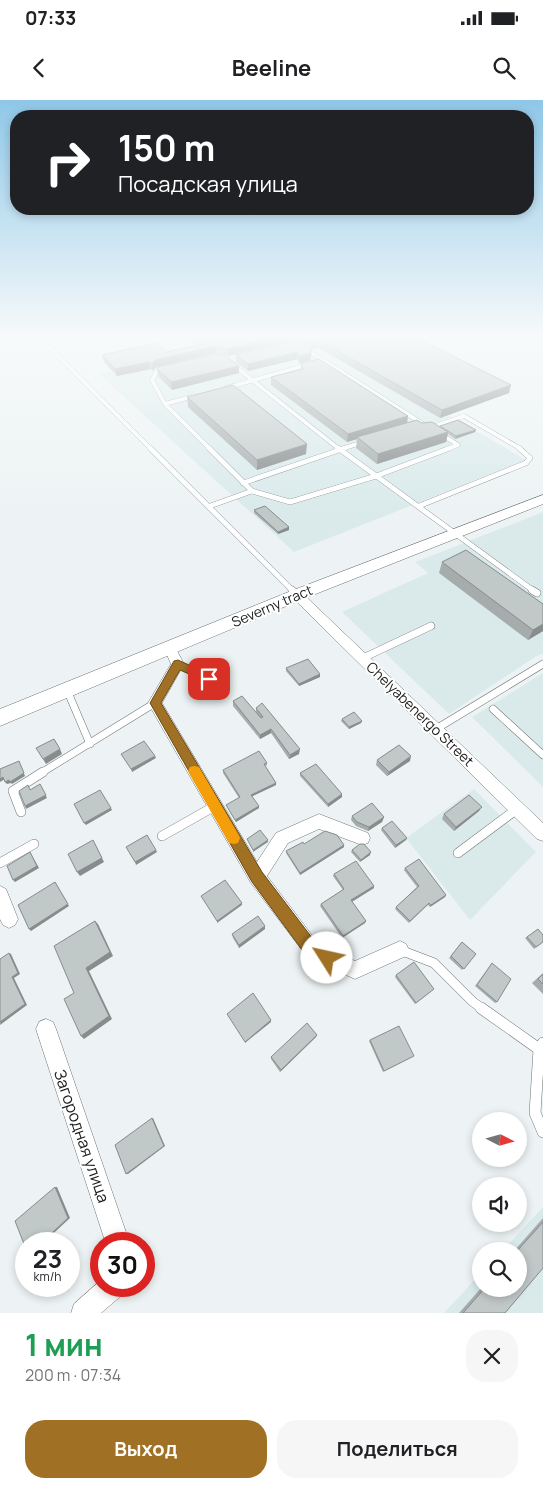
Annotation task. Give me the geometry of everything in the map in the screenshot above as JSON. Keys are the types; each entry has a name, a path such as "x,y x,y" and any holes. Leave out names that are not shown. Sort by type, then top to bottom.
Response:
{"main road":[{"name":"Severny tract","path":"1,717 67,690 174,656 298,595 543,499"}],"street":[{"name":"Chelyabenergo Street","path":"298,595 543,834"},
{"path":"174,656 156,703 257,877 314,952 355,970 400,950"},
{"path":"257,877 282,838 319,821 362,838"},
{"path":"0,895 4,921"},
{"name":"Загородная улица","path":"46,1029 114,1232"},
{"path":"83,1313 101,1297"}],"lane":[{"path":"98,396 298,595"},
{"path":"160,396 165,404 252,491 290,502 376,476 458,445 378,396"},
{"path":"165,404 198,396"},
{"path":"272,396 339,449 456,532 537,593"},
{"path":"418,506 526,463 530,458 524,451 464,416 430,428"},
{"path":"413,426 422,423"},
{"path":"243,483 367,440"},
{"path":"210,506 252,491"},
{"path":"363,658 431,626"},
{"path":"174,656 224,686"},
{"path":"436,729 543,664"},
{"path":"67,690 90,744"},
{"path":"21,812 13,791 156,703"},
{"path":"493,709 543,755"},
{"path":"162,836 215,806"},
{"path":"458,853 518,809"},
{"path":"0,863 34,844"},
{"path":"400,950 434,964 472,1002 541,1046 535,1113 543,1132"}],"shaded area":[{"path":"123,396 414,396 526,460 294,552"},
{"path":"543,512 543,653 449,714 342,612 428,573 415,562"},
{"path":"543,673 543,787 472,717"},
{"path":"474,789 536,852 470,920 406,838"},
{"path":"543,1207 543,1313 444,1313 472,1283 472,1297 527,1297 527,1242 510,1242 520,1232 527,1232 527,1224"}],"building":[{"path":"246,396 307,444 257,460 187,397"},
{"path":"296,396 376,396 408,416 348,434"},
{"path":"417,396 482,396 442,410"},
{"path":"417,420 422,423 432,422 448,432 378,454 357,437"},
{"path":"458,420 476,430 456,436 440,426"},
{"path":"265,506 289,527 278,532 254,510"},
{"path":"466,550 543,604 543,624 533,630 442,562"},
{"path":"308,659 320,674 299,684 286,668"},
{"path":"242,696 261,718 263,717 256,708 262,703 300,749 290,755 271,729 260,735 233,701"},
{"path":"354,712 362,721 349,727 342,719"},
{"path":"54,739 60,749 43,759 36,748"},
{"path":"144,741 155,756 131,769 121,754"},
{"path":"399,745 411,756 389,772 377,760"},
{"path":"259,751 267,763 264,764 276,783 251,795 259,806 235,820 226,805 240,797 223,770"},
{"path":"19,761 24,773 10,782 9,780 5,782 3,777 0,779 0,769"},
{"path":"316,764 342,794 328,804 300,773"},
{"path":"40,784 46,795 25,806 19,791 28,785 30,790"},
{"path":"100,790 111,808 84,823 74,804"},
{"path":"469,795 482,807 456,827 444,814"},
{"path":"372,803 384,817 369,827 357,822 352,816"},
{"path":"392,821 407,838 396,845 382,828"},
{"path":"260,830 268,840 253,850 247,839"},
{"path":"325,831 337,835 344,845 300,873 286,851 303,842 304,844"},
{"path":"147,835 156,850 135,862 126,847"},
{"path":"93,840 102,858 77,872 68,854"},
{"path":"360,844 364,844 371,852 361,860 352,850"},
{"path":"30,852 37,866 13,880 7,866"},
{"path":"419,859 446,895 431,905 429,903 410,921 396,907 419,886 405,868"},
{"path":"356,861 374,886 351,900 366,921 343,936 321,904 344,889 334,874"},
{"path":"225,880 242,903 217,921 201,896"},
{"path":"55,882 68,904 29,929 18,905"},
{"path":"258,916 265,926 239,945 232,934"},
{"path":"95,921 110,952 86,968 109,1016 81,1036 64,999 74,993 54,946"},
{"path":"538,929 543,935 543,942 536,947 527,937"},
{"path":"462,942 476,954 464,969 451,956"},
{"path":"9,953 18,973 12,977 25,1004 0,1022 0,959"},
{"path":"414,962 434,989 416,1003 396,975"},
{"path":"492,963 511,979 497,1002 477,985"},
{"path":"543,974 543,984 538,979"},
{"path":"253,993 271,1020 245,1042 227,1014"},
{"path":"307,1023 317,1035 281,1070 271,1057"},
{"path":"399,1026 414,1056 384,1071 370,1040"},
{"path":"152,1118 164,1146 126,1174 115,1145"},
{"path":"55,1187 68,1218 53,1232 19,1232 15,1221"},
{"path":"543,1222 543,1268 527,1287 527,1242 525,1242"},
{"path":"477,1297 519,1297 505,1313 463,1313"}],"slow traffic":[{"path":"194,771 234,838"}],"route":[{"path":"209,679 178,664 156,703 257,877 314,952 327,958"}]}
